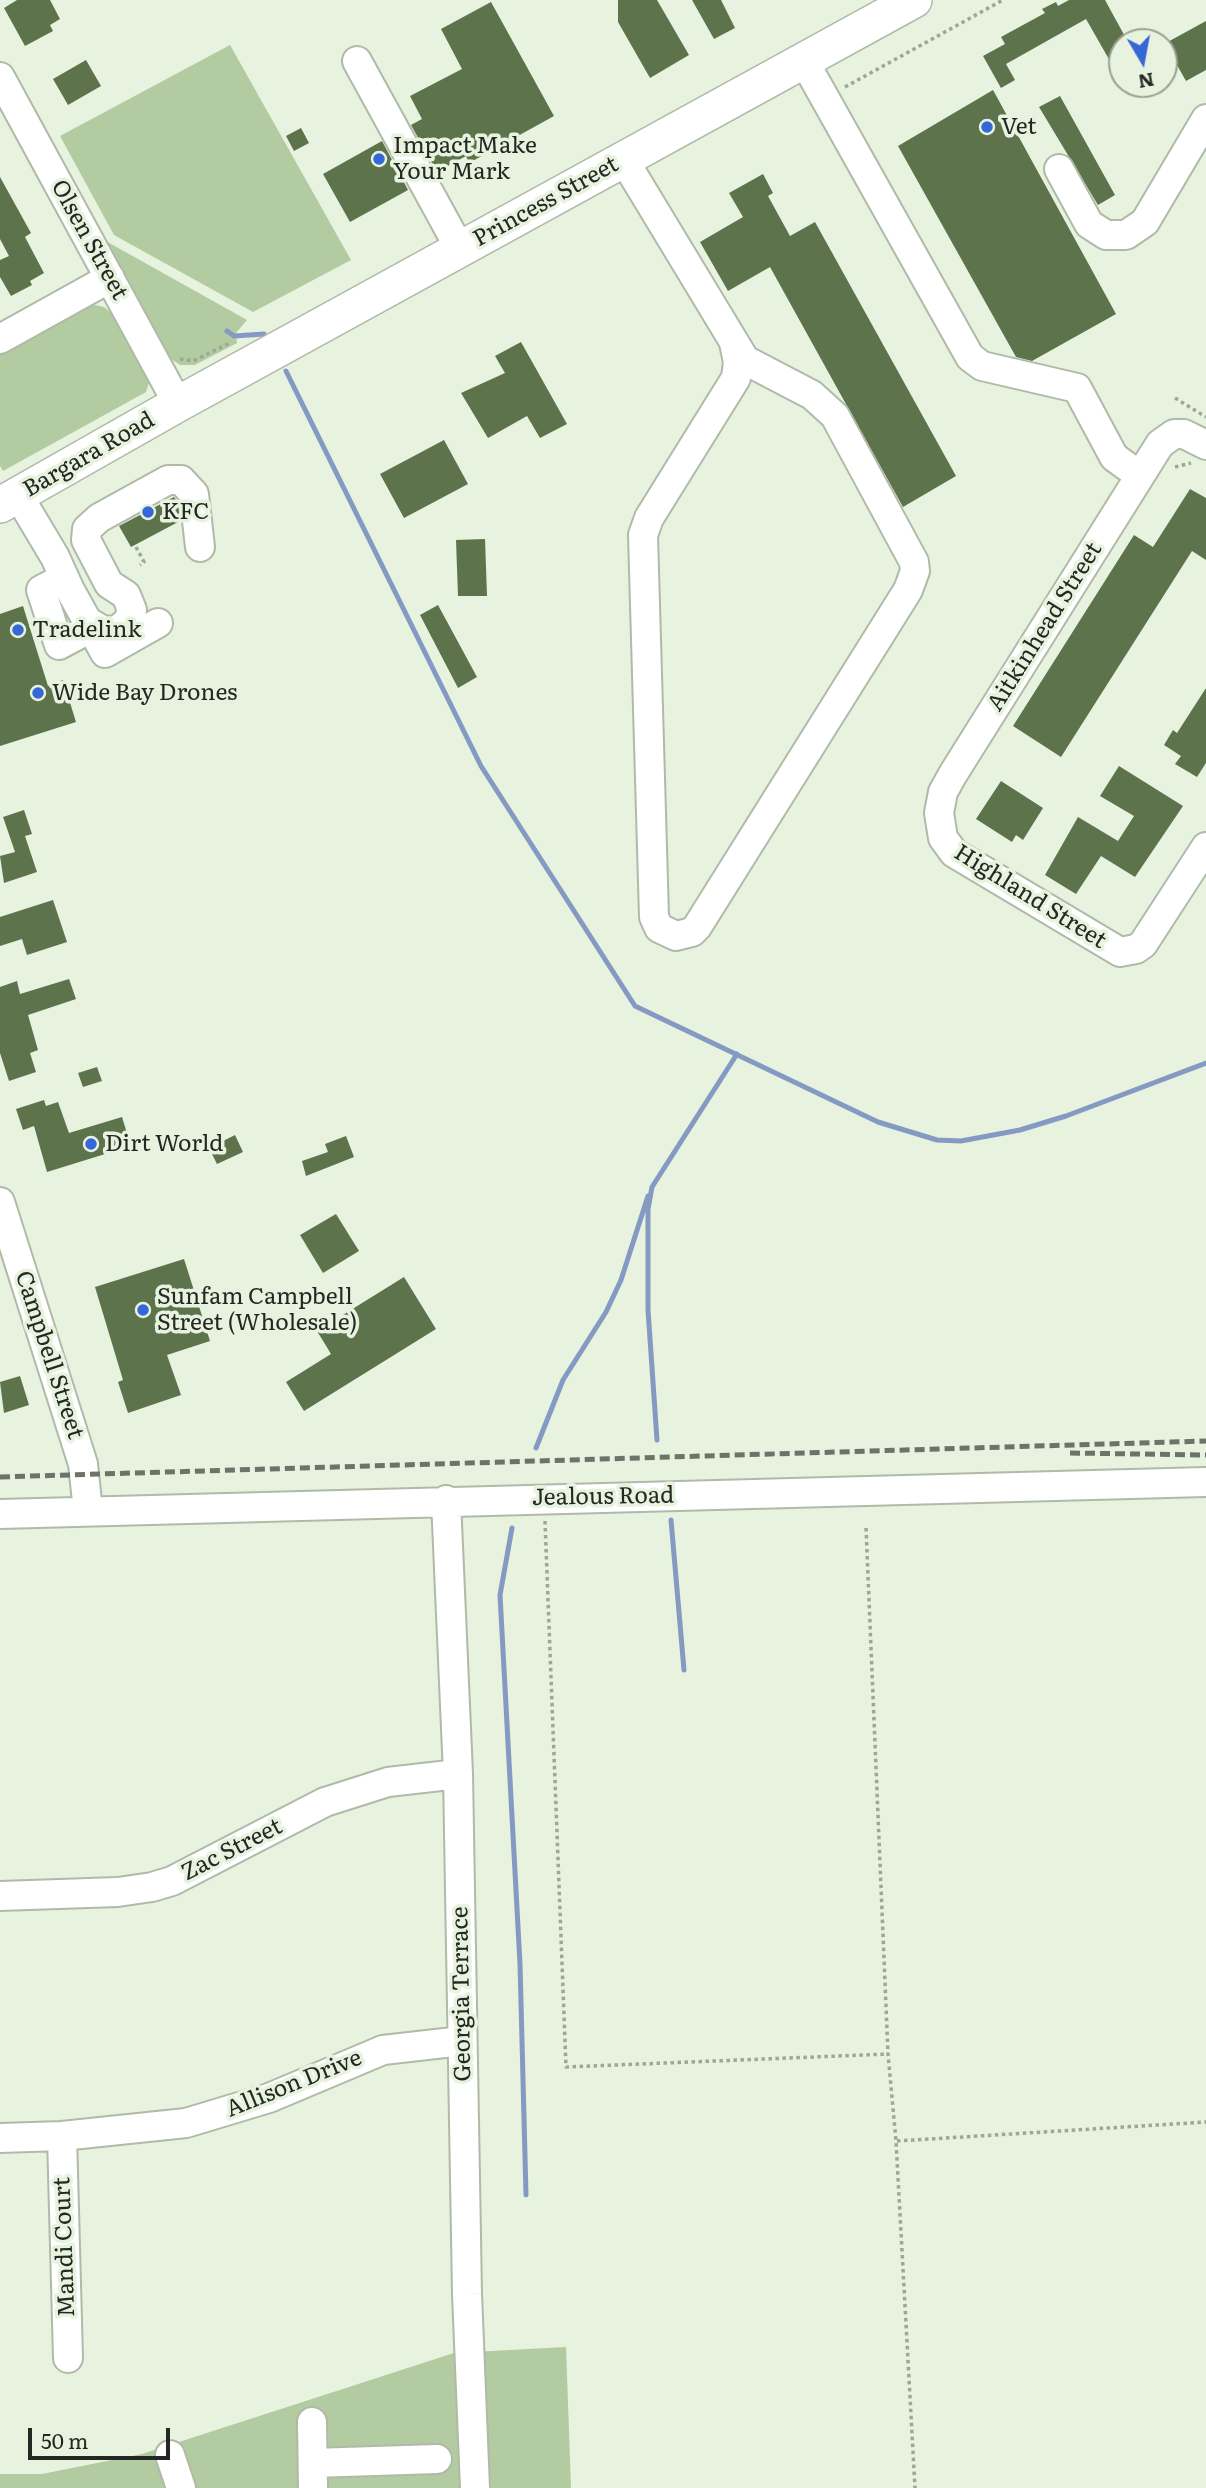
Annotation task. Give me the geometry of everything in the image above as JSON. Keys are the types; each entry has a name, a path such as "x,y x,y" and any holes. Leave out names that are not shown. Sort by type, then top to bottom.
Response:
{"main road":[{"name":"Princess Street","path":"178,404 914,0"},
{"name":"Bargara Road","path":"9,500 178,404"}],"street":[{"path":"357,61 460,249"},
{"path":"804,61 970,357 982,366 1077,388 1114,457 1140,475"},
{"name":"Olsen Street","path":"0,77 178,404"},
{"path":"1059,169 1089,224 1106,235 1126,235 1145,222 1206,120"},
{"path":"624,160 745,360 812,395 835,416 910,551 915,571 908,590 697,927 692,932 676,936 659,929 654,917 643,535 649,518 736,378 738,362 734,343"},
{"path":"0,339 110,278"},
{"name":"Aitkinhead Street","path":"941,830 940,805 953,775 1160,444 1174,434 1184,434 1203,456"},
{"path":"89,625 104,631 118,630 128,621 132,610 126,595 109,584 86,540 87,529 99,518 168,480 181,480 194,494 200,547"},
{"path":"9,500 55,557 105,653 158,623"},
{"name":"Highland Street","path":"941,830 947,845 954,853 1112,949 1128,951 1136,949 1148,937 1206,847"},
{"name":"Campbell Street","path":"0,1202 83,1464 88,1511"},
{"name":"Jealous Road","path":"0,1514 446,1500 1206,1482"},
{"name":"Georgia Terrace","path":"446,1500 458,1774 462,2041 475,2488"},
{"name":"Zac Street","path":"0,1896 118,1892 152,1887 172,1881 325,1802 388,1782 458,1774"},
{"name":"Allison Drive","path":"0,2137 62,2136 186,2123 269,2098 383,2050 462,2041"},
{"name":"Mandi Court","path":"62,2136 68,2358"},
{"path":"312,2422 313,2475 437,2459"},
{"path":"170,2455 181,2488"}],"path":[{"path":"825,98 1003,0"},
{"path":"155,361 174,351 185,362 192,361 238,339"},
{"path":"1175,398 1206,417"},
{"path":"1168,477 1175,466 1193,462 1203,456"},
{"path":"136,547 144,562 140,565"},
{"path":"544,1498 566,2067 888,2054"},
{"path":"866,1528 888,2054 896,2141 915,2488"},
{"path":"896,2141 1206,2122"}],"green space":[{"path":"230,45 351,260 253,312 114,235 60,136"},
{"path":"104,240 247,320 236,333 237,343 195,365 180,365 171,359"},
{"path":"91,304 104,307 114,315 146,374 149,382 146,392 3,471 0,466 0,350"},
{"path":"566,2347 571,2488 0,2488 0,2474 42,2474 142,2454 454,2353"}],"building":[{"path":"17,0 50,0 60,19 50,25 53,31 25,46 4,8"},
{"path":"618,0 657,0 689,55 650,78 618,22"},
{"path":"692,0 721,0 735,28 714,39"},
{"path":"1069,0 1105,0 1120,28 1108,28 1108,58 1086,19 1006,64 1015,80 1001,88 983,56 1005,44 1001,37 1045,13 1042,9 1056,2 1058,6"},
{"path":"491,2 554,116 469,163 466,156 437,172 411,125 422,119 410,96 462,69 441,29"},
{"path":"1206,21 1206,70 1186,81 1178,67 1178,36"},
{"path":"86,60 101,86 68,105 53,79"},
{"path":"993,90 1116,314 1032,361 1016,357 898,146"},
{"path":"1060,96 1115,195 1098,205 1039,107"},
{"path":"301,128 309,143 294,151 286,136"},
{"path":"382,141 408,190 350,222 323,174"},
{"path":"763,174 773,193 768,196 790,236 815,222 956,476 903,507 770,267 728,291 700,242 743,217 729,193"},
{"path":"0,177 31,233 25,237 44,273 30,281 32,285 11,296 0,277 0,260 9,256 0,239"},
{"path":"521,342 567,424 540,438 527,416 488,438 461,393 505,373 495,356"},
{"path":"444,440 468,484 404,518 380,474"},
{"path":"1190,489 1206,498 1206,560 1192,551 1061,757 1013,726 1134,535 1153,547"},
{"path":"174,497 178,503 180,521 131,547 119,526"},
{"path":"485,539 487,596 458,596 456,540"},
{"path":"438,605 477,677 458,688 420,615"},
{"path":"23,606 48,686 63,680 76,722 0,746 0,614"},
{"path":"1206,688 1206,763 1197,777 1175,764 1181,756 1164,745 1173,730 1177,733"},
{"path":"1119,766 1183,806 1135,877 1101,856 1076,894 1045,875 1078,817 1118,841 1134,816 1100,796"},
{"path":"1001,781 1043,808 1023,840 1016,835 1012,842 976,819"},
{"path":"24,810 32,834 25,836 37,872 4,883 0,856 15,852 3,817"},
{"path":"53,900 67,942 27,955 22,939 0,946 0,917"},
{"path":"69,979 76,999 28,1015 38,1050 30,1053 36,1072 9,1081 0,1053 0,987 17,981 20,994"},
{"path":"97,1067 102,1081 83,1087 78,1073"},
{"path":"44,1100 46,1106 58,1102 69,1133 122,1117 131,1146 47,1172 34,1126 23,1130 16,1109"},
{"path":"235,1135 243,1152 217,1164 209,1148"},
{"path":"346,1136 354,1157 306,1176 302,1161 328,1152 325,1144"},
{"path":"336,1214 359,1251 323,1273 300,1235"},
{"path":"184,1259 210,1341 167,1355 181,1395 128,1413 118,1382 123,1380 95,1287"},
{"path":"404,1277 436,1329 304,1411 286,1382 331,1354 317,1331"},
{"path":"20,1376 29,1405 4,1413 0,1382"}],"waterway":[{"path":"227,331 234,336 264,334"},
{"path":"286,371 481,766 635,1006 878,1122 937,1140 961,1141 1020,1130 1066,1116 1206,1063"},
{"path":"657,1440 648,1310 648,1209 652,1187 737,1054"},
{"path":"536,1448 563,1380 606,1312 621,1280 648,1196"},
{"path":"671,1520 684,1670"},
{"path":"512,1528 500,1595 520,1964 526,2195"}],"railway":[{"path":"0,1477 1206,1441"},
{"path":"1070,1453 1206,1455"}],"place":[{"name":"Vet","path":"987,127"},
{"name":"Impact Make Your Mark","path":"379,159"},
{"name":"KFC","path":"148,512"},
{"name":"Tradelink","path":"18,630"},
{"name":"Wide Bay Drones","path":"38,693"},
{"name":"Dirt World","path":"91,1144"},
{"name":"Sunfam Campbell Street (Wholesale)","path":"143,1310"}]}
